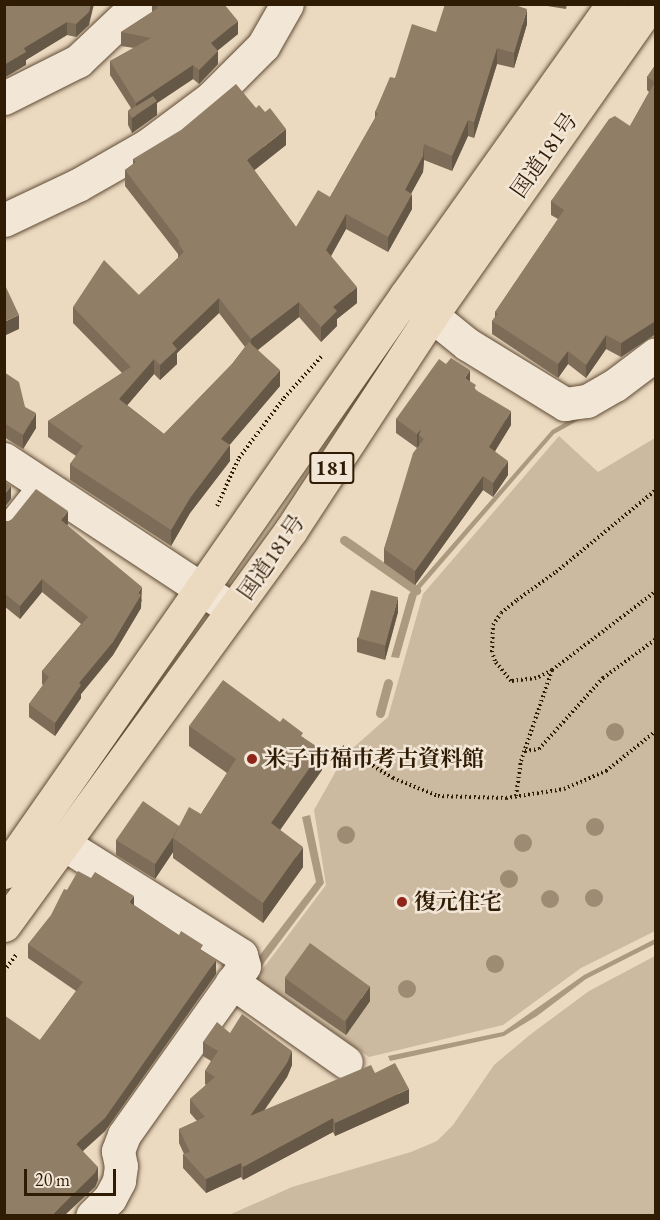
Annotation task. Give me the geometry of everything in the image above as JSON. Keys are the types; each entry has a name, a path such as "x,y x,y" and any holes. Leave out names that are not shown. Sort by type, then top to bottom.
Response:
{"highway":[{"name":"国道181号","path":"4,872 612,4"},
{"name":"国道181号","path":"4,925 291,530 431,316 650,4"}],"street":[{"path":"4,98 78,61 138,4"},
{"path":"4,220 78,185 148,145 211,98 263,46 287,4"},
{"path":"406,295 467,344 565,404 587,401 615,385 656,354"},
{"path":"4,459 233,610"},
{"path":"64,844 241,955 244,966 124,1135 118,1151 121,1166 119,1181 110,1198 92,1215"},
{"path":"232,982 346,1062"}],"lane":[{"path":"4,525 39,482"}],"path":[{"path":"656,490 501,613 493,625 492,652 495,661 512,681 536,678 552,670 656,591"},
{"path":"525,751 539,749 603,678 656,639"},
{"path":"516,796 525,751 552,670"},
{"path":"342,747 393,778 438,796 516,796 564,789 606,771 656,731"}],"shaded area":[{"path":"621,391 624,395 554,434 418,591 399,658 391,657 409,594 552,430"},
{"path":"559,436 598,472 655,438 655,931 581,968 503,1025 369,1057 256,978 326,885 314,810 345,755 388,717 423,594"},
{"path":"310,815 324,883 257,972 250,968 316,882 302,817"},
{"path":"655,939 655,944 586,979 537,1016 504,1036 390,1061 388,1056 503,1032 584,975"},
{"path":"655,956 655,1215 229,1215 292,1187 411,1152 437,1141 453,1125 494,1065 589,991"}],"building":[{"path":"4,4 91,4 89,12 76,24 67,22 24,48 26,52 4,65"},
{"path":"155,4 224,4 238,21 211,43 218,51 199,70 193,65 136,103 110,61 151,38 121,32 158,8"},
{"path":"445,4 512,4 527,9 514,53 497,48 474,122 468,120 452,156 424,144 423,156 405,190 412,194 388,237 346,214 326,250 357,287 333,307 337,311 321,327 299,302 251,339 219,298 172,343 177,349 160,365 154,359 119,399 164,434 232,364 249,342 280,370 221,439 230,445 190,498 171,530 70,464 83,446 48,421 131,367 73,307 104,260 139,295 184,252 178,243 180,242 125,170 136,162 133,159 181,130 236,84 256,108 259,105 265,112 270,108 286,129 247,160 296,227 318,190 330,197 378,113 375,112 390,77 395,78 412,24 436,32"},
{"path":"656,64 656,292 654,295 656,296 656,320 621,343 606,335 586,365 568,351 558,364 492,321 498,314 495,312 564,210 551,201 609,119 615,116 630,126 655,82 647,77"},
{"path":"153,96 157,101 132,118 128,111"},
{"path":"4,283 19,315 4,322"},
{"path":"451,358 470,370 465,378 476,385 474,389 511,411 489,447 508,461 493,483 483,476 415,571 384,549 413,453 424,439 419,435 421,429 417,434 396,419 439,359 446,364"},
{"path":"4,372 19,382 25,407 36,413 23,435 4,423"},
{"path":"4,481 11,486 4,495"},
{"path":"36,489 68,511 61,520 142,587 138,593 141,595 113,642 79,683 81,685 55,723 29,704 49,677 42,671 88,617 42,579 20,606 4,593 4,521 12,519"},
{"path":"371,590 398,597 385,646 358,638"},
{"path":"223,680 280,722 283,718 303,733 301,736 322,750 271,823 303,847 263,903 173,838 189,807 201,814 236,759 189,726"},
{"path":"143,801 179,826 155,864 116,840"},
{"path":"78,871 91,878 95,872 134,896 129,902 179,935 181,931 203,945 200,950 216,960 105,1118 76,1144 98,1167 95,1173 52,1215 4,1215 4,1015 40,1040 83,982 28,944 51,915 64,889 67,890"},
{"path":"310,943 370,986 345,1021 285,978"},
{"path":"242,1014 292,1051 287,1063 250,1116 371,1065 375,1073 395,1063 409,1089 335,1123 333,1118 243,1167 241,1163 206,1179 183,1154 190,1152 179,1129 205,1117 190,1099 215,1077 205,1071 218,1051 203,1042 217,1022 230,1033"}],"waterway":[{"path":"344,540 416,590"},
{"path":"380,713 388,683"}],"place":[{"name":"米子市福市考古資料館","path":"252,759"},
{"name":"復元住宅","path":"402,902"}]}
